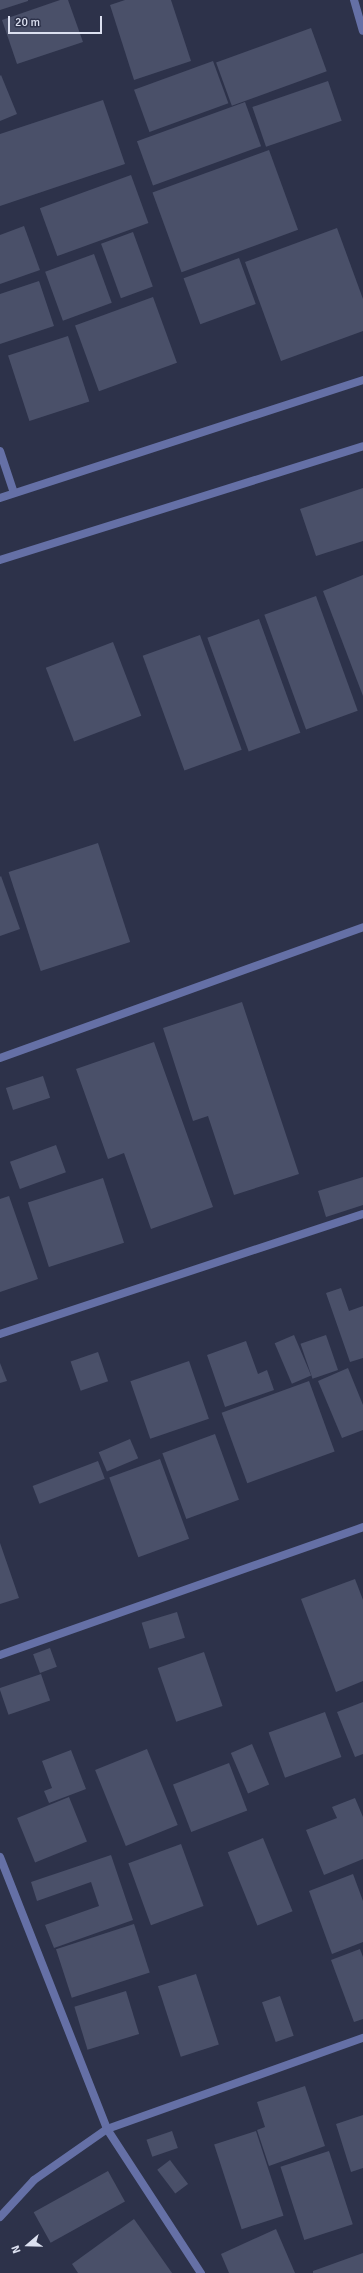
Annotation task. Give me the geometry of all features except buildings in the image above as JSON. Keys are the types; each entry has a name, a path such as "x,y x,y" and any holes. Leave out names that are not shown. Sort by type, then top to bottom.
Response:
{"street":[{"path":"354,0 363,31"},
{"path":"0,498 363,380"},
{"path":"0,560 363,446"},
{"path":"0,451 14,493"},
{"path":"0,1058 363,927"},
{"path":"0,1334 363,1214"},
{"path":"0,1655 363,1527"},
{"path":"0,1857 107,2129 201,2273"},
{"path":"0,2217 34,2180 107,2129 363,2038"}]}
